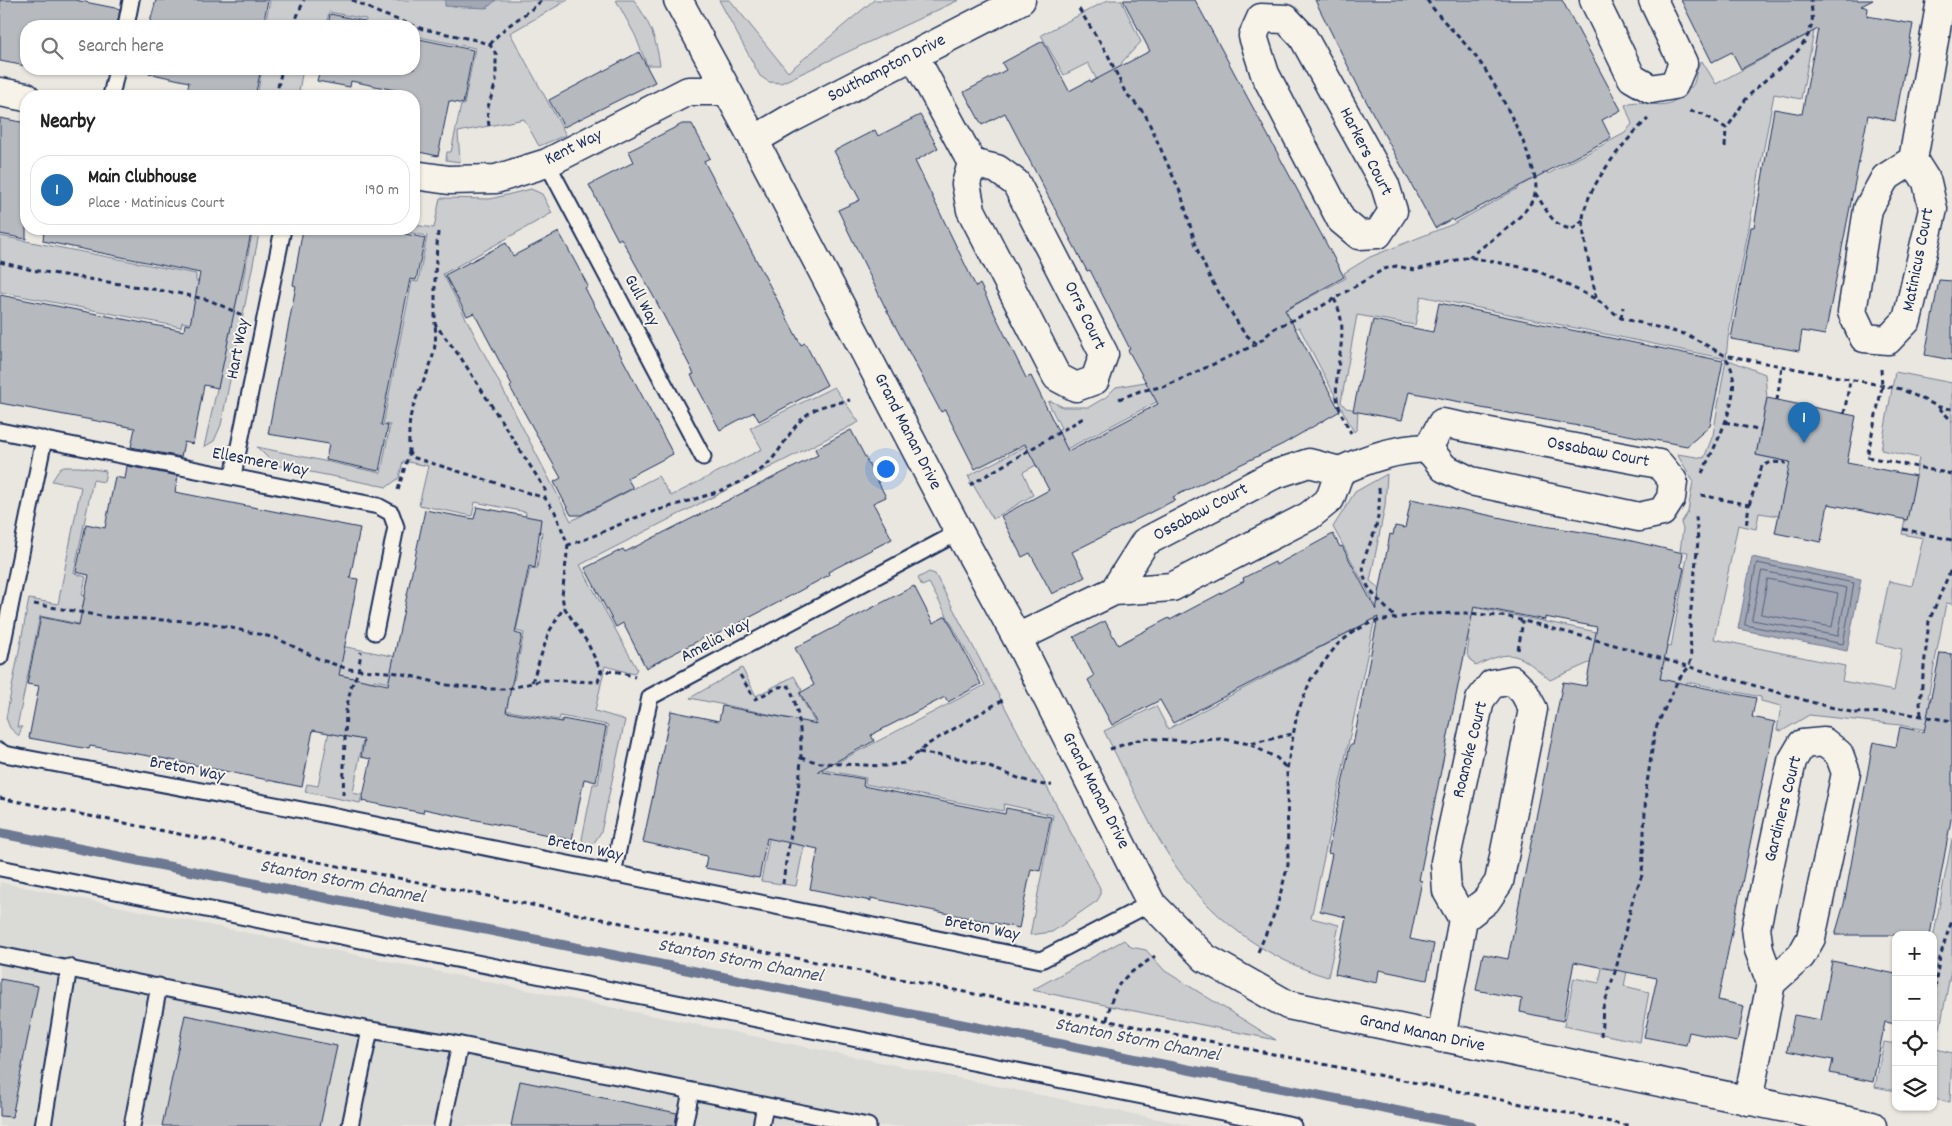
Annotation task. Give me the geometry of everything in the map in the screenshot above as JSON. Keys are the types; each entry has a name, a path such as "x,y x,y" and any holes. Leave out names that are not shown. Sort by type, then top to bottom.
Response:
{"street":[{"name":"Grand Manan Drive","path":"678,0 1017,638 1151,903 1205,958 1288,1005 1872,1126"},
{"name":"Southampton Drive","path":"754,140 1020,0"},
{"path":"1594,0 1632,78 1651,89 1674,85 1683,63 1653,0"},
{"path":"1913,160 1941,0"},
{"name":"Harkers Court","path":"1257,9 1286,19 1303,37 1385,185 1393,211 1378,234 1359,235 1341,220 1265,74 1253,36 1257,9"},
{"path":"914,56 972,163"},
{"name":"Kent Way","path":"420,176 449,180 496,179 547,163 688,91 727,91"},
{"path":"0,92 20,96"},
{"name":"Matinicus Court","path":"1913,160 1927,182 1933,210 1907,320 1888,340 1864,338 1852,312 1868,210 1885,178 1913,160"},
{"name":"Orrs Court","path":"972,163 997,169 1016,183 1104,354 1095,380 1076,387 1057,377 971,210 966,184 972,163"},
{"name":"Ossabaw Court","path":"1442,423 1659,464 1673,481 1671,498 1662,512 1639,517 1471,481 1444,468 1428,448 1442,423"},
{"path":"1017,638 1114,591 1172,588 1310,516 1330,499 1340,471 1367,459 1404,449 1428,448"},
{"name":"Ossabaw Court","path":"1114,591 1144,542 1273,475 1309,463 1340,471"},
{"name":"Roanoke Court","path":"1512,680 1524,692 1533,709 1499,882 1486,902 1463,919 1447,891 1445,862 1480,700 1492,684 1512,680"},
{"name":"Gardiners Court","path":"1824,742 1839,754 1846,773 1811,938 1801,956 1771,983 1759,950 1756,928 1792,761 1802,744 1824,742"},
{"path":"1441,1038 1463,919"},
{"path":"1748,1101 1771,983"}],"lane":[{"path":"127,20 131,0"},
{"path":"113,90 116,75"},
{"name":"Gull Way","path":"547,163 703,457"},
{"name":"Hart Way","path":"233,476 281,235"},
{"name":"Ellesmere Way","path":"0,431 378,506 391,513"},
{"path":"0,657 44,439"},
{"path":"375,632 396,527 391,513"},
{"name":"Amelia Way","path":"650,697 959,532"},
{"path":"613,874 650,697"},
{"name":"Breton Way","path":"0,751 4,754 340,818 1041,960 1151,903"},
{"path":"0,868 1293,1126"},
{"path":"0,955 370,1030 460,1045 868,1126"},
{"path":"43,1126 69,968"},
{"path":"132,1126 159,986"},
{"path":"350,1126 370,1030"},
{"path":"442,1126 460,1045"},
{"path":"684,1126 691,1091"},
{"path":"761,1126 765,1106"}],"path":[{"path":"296,20 304,0"},
{"path":"352,0 398,20"},
{"path":"490,45 496,35 509,24 530,12 542,0"},
{"path":"1427,0 1480,62 1496,86 1530,161 1535,194 1554,222 1572,229 1583,220"},
{"path":"1725,147 1726,128 1732,122 1746,98 1785,65 1805,40 1812,26 1811,0"},
{"path":"1079,8 1108,55 1125,92 1145,114 1181,194 1197,249 1212,280 1244,334 1257,344"},
{"path":"420,28 467,37 490,45 496,54 496,82 488,110 489,126"},
{"path":"277,90 281,75"},
{"path":"1684,110 1703,114 1726,128"},
{"path":"1596,299 1583,220 1597,180 1629,139 1651,117"},
{"path":"1114,401 1140,391 1166,386 1257,344 1275,328 1334,299 1384,269 1396,266 1415,270 1469,257 1503,231 1526,209 1535,194"},
{"path":"391,513 409,454 411,412 434,355 437,339 435,324 435,274 438,232"},
{"path":"1469,257 1536,270 1596,299 1621,318 1688,335 1724,355 1882,387 1901,389 1939,407 1952,409"},
{"path":"0,262 32,270 177,293 209,300 232,312 264,320"},
{"path":"1334,299 1340,309 1343,336 1337,398 1355,441"},
{"path":"1621,318 1623,307"},
{"path":"435,324 461,358 545,489 545,498"},
{"path":"1700,480 1725,422 1732,399 1734,382 1731,363 1724,355"},
{"path":"1778,400 1782,366"},
{"path":"1844,414 1850,380"},
{"path":"1882,387 1866,457 1952,474"},
{"path":"568,544 590,538 635,518 676,506 733,484 763,468 799,422 817,408 850,400"},
{"path":"1939,407 1952,421"},
{"path":"970,485 1091,413"},
{"path":"1725,422 1760,431"},
{"path":"11,600 107,617 205,622 276,638 319,659 358,672 377,670 398,673 447,685 482,689 508,689 543,680 598,682 601,671 587,642 564,607 562,596 568,544 556,512 545,498 415,458 409,454"},
{"path":"1746,527 1749,505 1762,466 1772,462 1786,463"},
{"path":"1379,482 1380,505 1375,531 1366,551 1363,570 1366,582 1374,595 1396,617"},
{"path":"1699,487 1697,494 1749,505"},
{"path":"1601,1036 1603,1008 1616,969 1633,899 1642,875 1645,860 1646,790 1655,730 1678,680 1688,668 1691,660 1690,619 1698,541 1696,513"},
{"path":"1903,529 1952,540"},
{"path":"1921,715 1920,703 1929,621 1952,567"},
{"path":"532,682 549,632 564,607"},
{"path":"727,656 755,699 779,687 789,686 799,715 802,758 780,908"},
{"path":"601,671 619,672 638,678 650,697"},
{"path":"340,818 345,778 344,730 346,710 351,687 358,672"},
{"path":"802,758 821,763 884,766 904,763 1006,698"},
{"path":"1250,744 1292,734"},
{"path":"1110,749 1144,738 1185,741 1223,739 1250,744 1277,758 1287,769"},
{"path":"919,752 969,760 1043,786 1052,785"},
{"path":"0,798 1632,1126"},
{"path":"1935,1021 1935,977 1942,946 1952,921"},
{"path":"1107,1020 1110,1001 1121,979 1155,956"}],"shaded area":[{"path":"270,0 568,0 510,33 566,135 539,146 524,119 458,132 460,162 446,160 447,152 451,152 461,105 464,105 475,48 420,37 420,20 366,20 329,12 327,20 266,20"},
{"path":"616,0 634,0 651,31 660,65 647,65 635,35"},
{"path":"719,0 730,0 788,72 874,0 959,0 781,83 769,82 760,76"},
{"path":"1108,0 1121,0 1141,42 1122,62 1121,77 1261,323 1346,278 1344,273 1370,257 1453,224 1519,188 1434,22 1457,0 1548,174 1625,133 1632,124 1625,105 1636,102 1659,105 1670,103 1680,97 1693,85 1697,68 1702,61 1716,84 1803,37 1820,0 1801,99 1774,94 1728,338 1726,359 1421,296 1415,325 1357,315 1341,402 1346,408 1358,410 1357,429 1354,432 1299,327 1023,472 1033,495 993,519 968,476 1061,428 1048,402 1051,401 1063,407 1089,407 1106,397 1116,387 1145,382 1232,339 1088,63 1064,75 1041,35"},
{"path":"261,75 302,75 299,90 258,90"},
{"path":"531,189 542,194 552,213 443,274 571,521 658,476 671,496 762,449 750,428 834,387 859,422 580,565 637,669 634,674 605,666 595,711 625,720 601,832 594,843 585,847 582,839 593,784 598,784 608,725 560,716 559,720 421,695 421,689 374,680 353,793 362,795 360,803 305,792 307,784 318,786 340,677 40,616 17,727 22,727 19,736 10,728 6,718 29,599 58,604 81,487 52,481 61,467 80,467 106,471 104,482 93,480 74,573 86,577 82,595 514,680 524,633 516,631 530,568 537,569 542,532 524,528 526,512 475,502 472,516 419,505 428,466 403,461 399,478 387,487 275,465 257,447 381,473 390,425 383,424 412,281 418,282 427,236 420,235 420,226 434,228 440,198 490,199"},
{"path":"252,235 259,235 221,425 214,441 204,447 230,331 182,322 181,327 0,292 0,236 196,274 196,281 241,290"},
{"path":"1726,359 1765,374 1767,398 1756,455 1790,462 1779,516 1759,513 1756,529 1738,525 1714,639 1845,666 1842,681 1894,691 1902,649 1876,643 1889,581 1912,586 1923,538 1902,534 1905,519 1907,519 1919,458 1881,450 1895,372 1952,383 1952,604 1946,603 1928,698 1952,703 1952,735 1900,725 1809,715 1782,731 1777,730 1781,706 1761,701 1761,697 1687,682 1624,986 1649,992 1640,1042 1564,1026 1574,978 1599,983 1661,677 1589,663 1550,680 1531,664 1515,656 1499,657 1476,666 1467,655 1469,640 1374,623 1311,918 1339,925 1328,977 1304,969 1260,947 1220,916 1202,899 1171,859 1144,812 1104,731 1156,706 1168,729 1381,615 1333,527 1355,492 1387,474 1385,506 1370,581 1379,588 1671,647 1688,552 1680,551 1683,529 1681,523 1688,512 1693,481 1677,454 1704,458 1713,435"},
{"path":"929,572 935,574 1100,888 1100,896 1097,901 1052,932 1030,935 1053,815 1004,804 1003,811 865,784 866,778 819,769 796,886 761,881 792,719 690,698 742,668 756,696 794,676 802,690 799,693 836,763 985,685 929,583 922,586 918,578"},
{"path":"1952,839 1952,965 1937,1044 1937,931 1935,931"},
{"path":"0,882 1192,1126 0,1126"},
{"path":"1124,940 1131,947 1146,950 1165,971 1276,1040 1032,990"},
{"path":"1884,1042 1892,1043 1892,1090 1875,1087"},
{"path":"1937,1049 1952,1053 1950,1102 1937,1100"}],"water":[{"path":"445,0 496,0 487,8 445,6"},
{"path":"1752,557 1861,579 1847,651 1738,629"}],"building":[{"path":"0,0 75,0 120,9 118,20 20,20 20,65 0,61"},
{"path":"156,0 268,0 264,20 151,20"},
{"path":"1123,0 1195,0 1344,277 1285,310 1340,411 1283,444 1173,497 1175,500 1072,552 1085,577 1052,594 1030,553 1022,557 1001,516 1049,490 1025,444 975,469 945,410 941,412 886,309 838,210 860,200 834,151 875,130 878,136 920,115 938,148 915,161 976,287 980,284 1026,378 1031,376 1068,451 1158,404 1128,350 1130,349 1090,270 1087,271 1005,113 982,125 964,92 1006,70 1002,63 1043,41 1069,91 1090,80 1091,82 1150,51"},
{"path":"1315,0 1562,0 1621,110 1602,120 1611,138 1453,221 1452,219 1435,228 1358,86"},
{"path":"1681,0 1873,0 1861,6 1868,8 1867,16 1913,24 1895,121 1868,115 1825,335 1802,331 1799,351 1731,339 1751,227 1754,227 1774,109 1802,114 1818,29 1741,69 1732,52 1712,62"},
{"path":"330,14 359,20 329,20"},
{"path":"420,39 473,50 463,104 449,101 438,156 420,152 420,90 395,90 351,81 350,87 317,81 318,75 420,75"},
{"path":"639,52 655,82 564,127 549,100"},
{"path":"157,75 260,75 256,90 187,90 189,82"},
{"path":"0,118 20,122 20,235 26,235 26,239 0,234"},
{"path":"682,124 692,124 710,158 704,161 801,345 805,343 827,385 759,421 754,412 720,430 691,375 694,374 656,301 621,238 618,240 589,185 634,162 629,151"},
{"path":"559,232 588,286 585,288 673,454 627,478 633,488 581,515 571,515 554,482 561,478 510,387 512,385 474,313 467,316 445,275 506,243 513,256"},
{"path":"44,235 251,235 218,388 204,385 193,444 184,442 181,457 131,447 135,428 0,403 0,295 184,331 185,324 190,325 200,273 43,241"},
{"path":"302,235 410,235 425,238 416,280 410,279 381,425 388,426 379,471 326,460 329,444 268,434 296,286 293,285"},
{"path":"1939,280 1952,281 1952,360 1925,355"},
{"path":"1439,303 1723,361 1710,426 1687,446 1476,407 1476,405 1409,392 1402,420 1353,411 1373,320 1433,332"},
{"path":"1767,398 1856,416 1847,463 1916,476 1907,520 1828,504 1821,542 1775,533 1790,462 1756,455"},
{"path":"851,430 886,497 873,503 892,539 828,572 829,575 766,609 712,637 711,634 646,668 623,623 616,627 585,568 623,549 625,552 818,455 815,449"},
{"path":"127,466 178,476 175,492 360,528 350,578 358,579 339,675 388,685 425,510 474,519 477,507 541,519 535,568 529,566 515,633 522,635 506,712 562,722 562,719 606,727 596,782 584,779 572,840 424,809 423,813 362,801 371,759 361,757 364,740 313,730 302,787 161,758 90,746 89,749 29,738 39,686 27,684 41,617 79,625 89,575 76,572 86,524 105,528 115,477 125,479"},
{"path":"1411,499 1526,523 1619,538 1683,553 1681,567 1684,568 1660,679 1756,698 1752,717 1775,722 1718,1000 1744,1006 1737,1042 1689,1032 1686,1045 1644,1037 1657,978 1574,962 1563,1021 1520,1012 1522,999 1476,990 1483,954 1508,959 1563,682 1586,686 1597,627 1545,617 1545,620 1474,606 1419,880 1422,881 1410,939 1434,944 1427,980 1379,970 1377,983 1335,974 1346,917 1320,911 1332,854 1328,853 1350,745 1353,745 1378,617 1173,723 1160,700 1112,725 1088,680 1094,676 1074,637 1105,621 1118,645 1244,581 1243,578 1275,562 1276,565 1333,534 1340,547 1342,546 1376,610 1390,534 1393,535 1395,526 1405,528"},
{"path":"914,586 933,623 946,616 981,684 948,702 945,697 871,735 874,741 818,771 864,779 863,786 1005,814 1006,808 1051,817 1040,871 1031,869 1019,928 871,898 871,901 810,889 818,849 767,838 759,878 705,868 707,856 643,842 671,711 719,721 722,706 817,724 800,693 814,685 795,648"},
{"path":"1940,653 1952,654 1952,814 1931,931 1892,931 1892,935 1835,935 1844,904 1873,742 1896,747 1900,727 1924,732"},
{"path":"1832,961 1892,973 1892,1023 1885,1022 1873,1082 1830,1073 1833,1060 1787,1051 1794,1015 1821,1020"},
{"path":"0,979 38,986 12,1117 0,1116"},
{"path":"185,1015 337,1046 320,1126 162,1126"},
{"path":"520,1081 677,1113 675,1126 511,1126"}],"waterway":[{"name":"Stanton Storm Channel","path":"0,833 1472,1126"}],"place":[{"name":"Main Clubhouse","path":"1804,443"}]}
